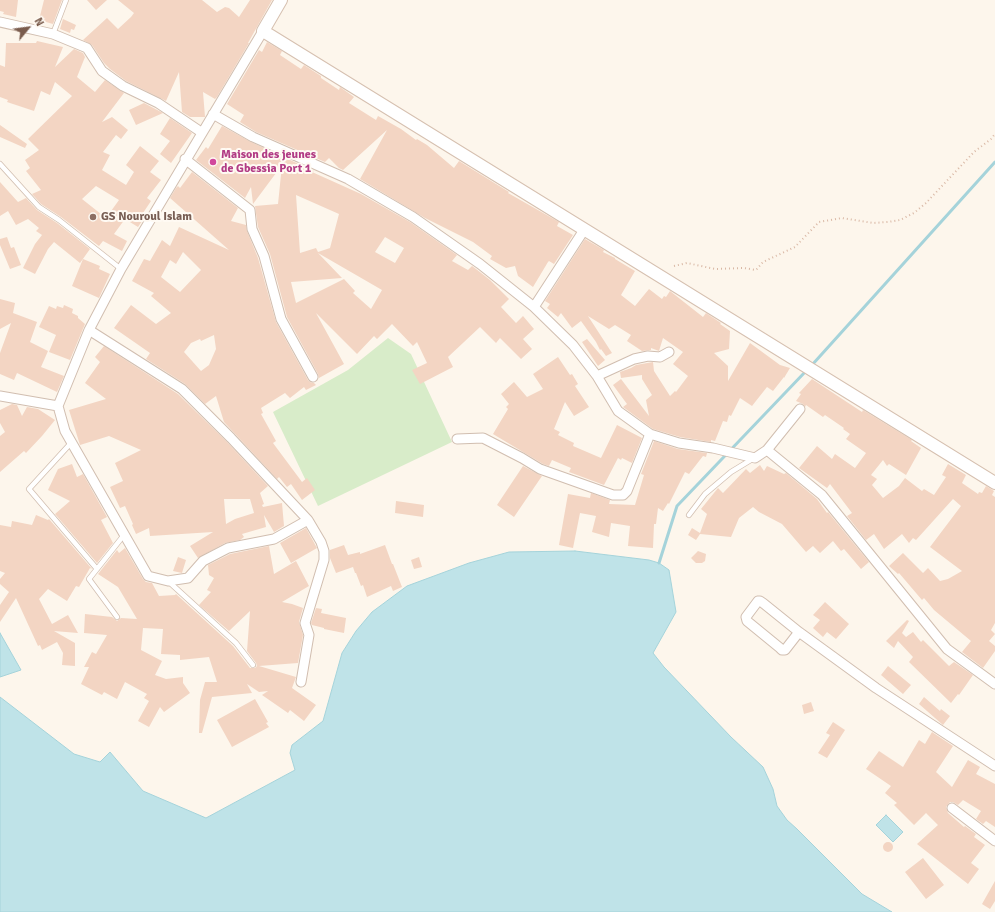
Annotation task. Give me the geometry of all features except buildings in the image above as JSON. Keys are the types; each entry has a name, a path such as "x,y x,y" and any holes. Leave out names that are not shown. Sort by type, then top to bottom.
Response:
{"street":[{"path":"281,0 201,132 121,269 89,330 58,406 65,431 71,443 148,576 168,581 188,578 202,561 228,548 274,539 308,520"},
{"path":"0,22 53,34 87,48 102,71 123,86 158,103 201,132"},
{"path":"263,31 828,379 995,484"},
{"path":"213,114 253,137 348,179 413,217 480,264 534,307 573,345 597,376 618,411 650,434 679,443 713,448 755,458 767,450 800,410"},
{"path":"185,159 250,210 252,229 264,256 281,319 313,377"},
{"path":"534,307 584,230"},
{"path":"89,330 182,390 231,438 308,520 321,542 324,551 324,560 305,623 309,635 301,682"},
{"path":"597,376 634,359 648,356 660,357 669,352"},
{"path":"0,396 58,406"},
{"path":"457,439 483,438 522,458 540,470 619,496 623,495 627,491 650,434"},
{"path":"767,450 822,495 947,649 995,684"},
{"path":"799,632 785,650 782,650 747,621 746,617 760,601 799,632 876,688 995,766"},
{"path":"952,808 995,841"}],"lane":[{"path":"53,34 66,0"},
{"path":"0,164 39,207 59,220 121,269"},
{"path":"71,443 29,489 97,569"},
{"path":"689,515 705,494 731,472 755,458"},
{"path":"117,617 89,579 124,535"},
{"path":"168,581 236,643 253,665"}],"path":[{"path":"674,266 687,263 715,269 744,268 756,270 763,262 795,248 819,222 842,218 873,223 900,220 914,213 926,203 974,152 995,134"}],"green space":[{"path":"388,338 411,354 452,442 318,506 273,412 348,370"}],"water":[{"path":"575,551 649,560 659,563 669,570 676,612 653,653 664,667 731,737 763,767 773,789 777,806 787,820 862,894 892,912 0,912 0,697 74,754 100,762 110,752 143,791 206,818 295,770 290,753 292,745 323,721 342,653 356,631 372,612 407,586 469,563 509,552"},
{"path":"0,633 21,670 0,677"},
{"path":"886,815 903,832 893,842 876,825"}],"waterway":[{"path":"812,365 995,162"},
{"path":"659,563 677,506 806,371"}],"place":[{"name":"Maison des jeunes de Gbessia Port 1","path":"213,162"},
{"name":"GS Nouroul Islam","path":"93,217"}]}
